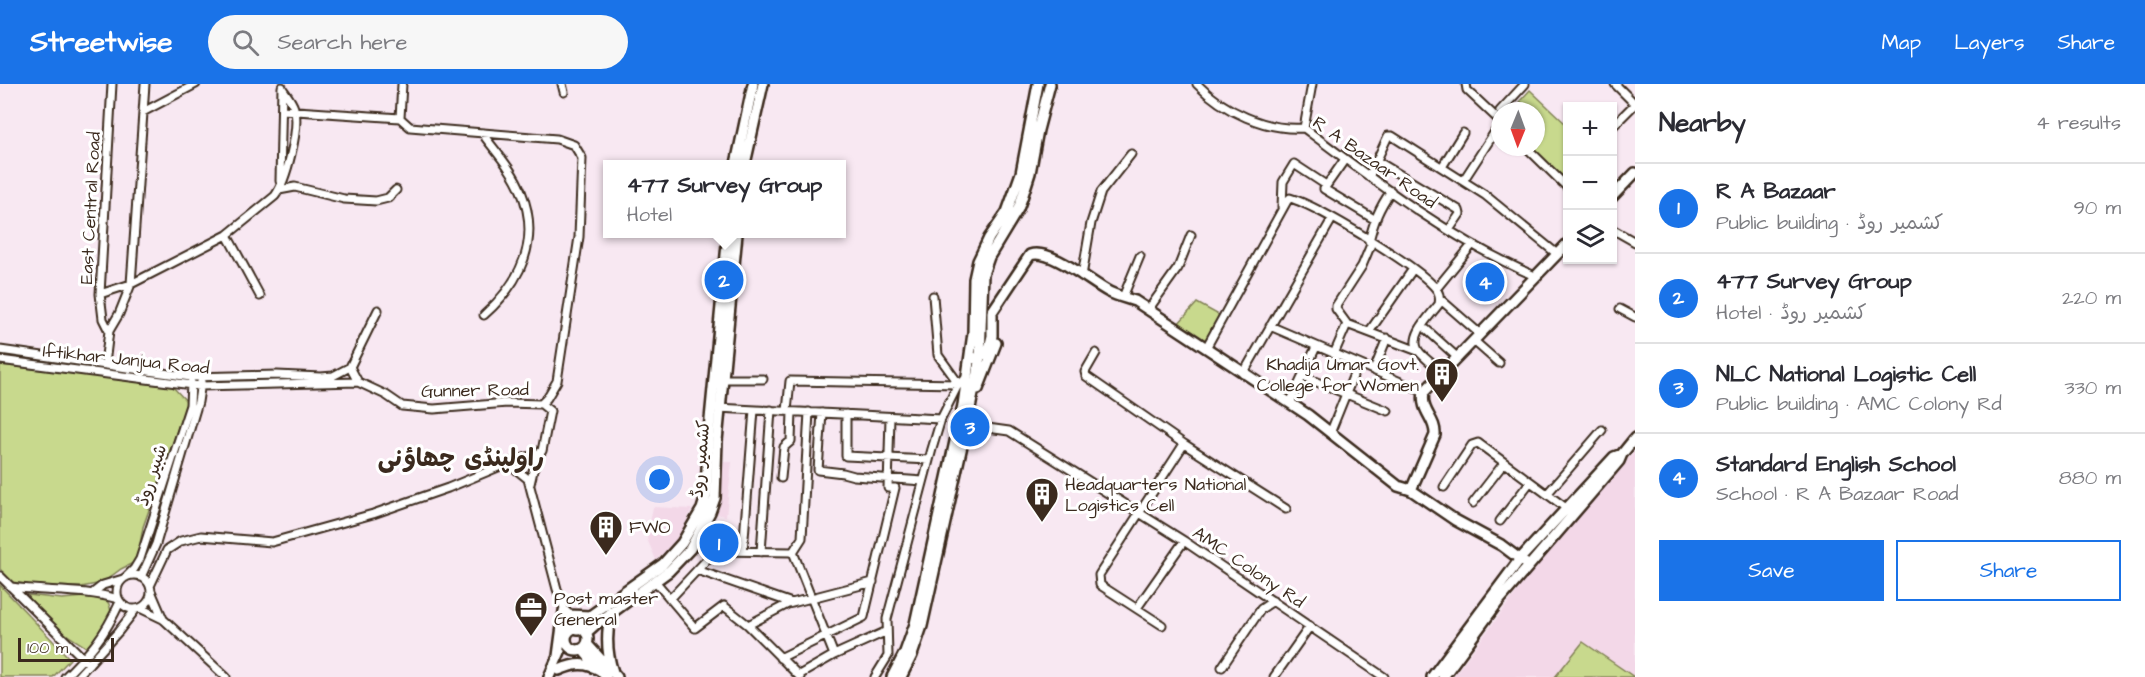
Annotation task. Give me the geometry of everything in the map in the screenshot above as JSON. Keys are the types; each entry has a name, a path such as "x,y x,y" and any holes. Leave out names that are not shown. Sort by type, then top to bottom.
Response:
{"street":[{"name":"East Central Road","path":"109,331 103,319 100,294 112,84"},
{"path":"137,190 145,84"},
{"path":"105,364 109,331 119,314 131,284 145,84"},
{"path":"143,112 196,84"},
{"path":"400,118 402,84"},
{"path":"562,84 564,92"},
{"path":"739,160 744,150 759,84"},
{"path":"892,677 905,652 915,624 963,405 973,333 974,279 978,261 1016,190 1038,84"},
{"path":"901,677 922,626 969,414 980,357 983,274 989,257 1018,209 1022,198 1030,173 1050,84"},
{"name":"R A Bazaar Road","path":"1197,84 1211,99 1251,119 1286,129 1304,128 1369,177 1472,245 1535,276"},
{"path":"1304,128 1312,84"},
{"path":"1466,84 1467,90 1491,110"},
{"path":"1511,102 1525,84"},
{"path":"1615,84 1635,104 1617,122"},
{"path":"100,294 131,284 227,235 279,190 293,150 296,110 282,86"},
{"path":"279,190 282,86"},
{"path":"282,110 400,118 410,127 557,139 574,145 582,158 579,237 557,381 548,398 541,404"},
{"path":"1463,181 1491,131"},
{"path":"482,133 521,189 530,218 523,266 503,299 484,315"},
{"path":"1442,167 1463,133"},
{"path":"1369,177 1390,135 1500,206 1557,254"},
{"path":"744,150 745,160"},
{"path":"1082,276 1090,223 1101,192 1131,154"},
{"path":"1535,156 1561,182"},
{"path":"1345,159 1326,185 1326,190 1374,219"},
{"path":"1377,161 1459,210 1460,214 1449,230"},
{"path":"1282,209 1283,182 1294,164 1326,185"},
{"path":"1617,191 1635,173"},
{"path":"279,190 295,187 344,199 376,201 388,198 396,190"},
{"path":"1391,192 1380,206 1374,219 1371,241 1362,266 1336,306 1343,321 1347,324 1418,351 1443,373"},
{"path":"1206,348 1290,198 1371,241 1413,269 1436,289 1440,299 1499,363"},
{"path":"1243,374 1332,219"},
{"path":"1617,232 1635,242"},
{"path":"227,235 260,296"},
{"path":"1148,310 1178,268 1191,235"},
{"name":"کشمیر روڈ","path":"579,630 590,616 663,564 682,543 702,508 706,496 708,440 721,381 728,238"},
{"name":"کشمیر روڈ","path":"727,292 736,238"},
{"path":"1436,289 1472,245"},
{"path":"1411,490 1435,435 1436,427 1424,409 1422,401 1424,392 1563,248"},
{"path":"970,359 980,357 991,344 991,320 994,308 1030,255 1040,253 1055,259 1110,292 1148,310 1290,403 1398,486 1411,490 1455,520 1501,545 1528,566"},
{"path":"1123,297 1140,256"},
{"path":"1369,332 1413,269"},
{"path":"933,296 938,355 959,384"},
{"path":"1418,351 1415,342 1417,335 1439,304 1440,299"},
{"path":"969,414 997,339 994,308"},
{"path":"1620,309 1635,316"},
{"path":"358,382 350,367 378,310"},
{"path":"1334,354 1347,324"},
{"path":"1270,326 1424,392"},
{"path":"1427,330 1458,357"},
{"path":"1374,370 1387,338"},
{"path":"1290,403 1316,346"},
{"name":"Iftikhar Janjua Road","path":"0,351 105,364 191,381 200,386 358,382"},
{"path":"1,360 19,353"},
{"path":"1096,353 1085,372 1086,376 1184,444 1287,509"},
{"name":"Iftikhar Janjua Road","path":"1,360 191,381 202,377 333,376 350,367"},
{"path":"1330,432 1358,364"},
{"path":"875,677 888,656 887,619 941,419 959,384 968,376"},
{"path":"1302,376 1388,411"},
{"name":"شبیر روڈ","path":"141,577 156,544 198,402 202,377"},
{"path":"721,381 764,380"},
{"name":"شبیر روڈ","path":"124,578 134,569 140,559 190,405 191,381"},
{"path":"782,478 784,447 791,441 790,381 959,384"},
{"name":"Gunner Road","path":"358,382 386,395 402,406 434,409 507,403 541,404 550,411 542,451 537,454"},
{"path":"716,407 941,419"},
{"name":"کشمیر روڈ","path":"579,630 611,612 669,571 690,549 715,498 716,407"},
{"path":"743,551 754,410"},
{"path":"761,552 771,410"},
{"path":"793,552 802,538 809,412"},
{"path":"822,413 818,470 843,472 854,476 923,481"},
{"path":"846,414 846,456 929,460"},
{"path":"780,658 864,617 896,488 888,488 890,417"},
{"name":"AMC Colony Rd","path":"966,425 1009,431 1184,541 1384,677"},
{"path":"1547,494 1602,430"},
{"path":"1443,677 1498,602 1619,461 1635,438"},
{"path":"1444,487 1472,445 1478,443 1566,508"},
{"path":"1162,625 1100,585 1099,575 1184,444"},
{"path":"65,677 86,662 138,609 148,602 166,550 181,541 201,536 273,542 373,514 537,454"},
{"path":"530,484 537,454"},
{"path":"1432,677 1520,560 1614,457 1622,454"},
{"path":"508,463 528,478 564,611 558,656 549,677"},
{"path":"1473,503 1504,463"},
{"path":"1500,521 1530,482"},
{"path":"1137,608 1184,541"},
{"path":"670,599 715,551 793,552"},
{"path":"793,552 834,655"},
{"path":"697,570 792,603"},
{"path":"94,592 102,585 133,575 141,577 151,589 163,619"},
{"path":"0,576 86,662"},
{"path":"77,677 109,627 119,600 118,585 124,578"},
{"path":"655,581 695,628 724,606 748,625 799,676 834,655 887,631"},
{"path":"748,625 792,603 873,582"},
{"path":"10,587 50,592 94,592 119,600 129,609 138,609 163,619 226,677"},
{"path":"1222,667 1262,609 1273,601"},
{"path":"564,611 569,615 590,616"},
{"path":"558,673 577,646 579,630 564,611"},
{"path":"609,674 607,652 611,612"},
{"path":"1274,677 1310,626"},
{"path":"579,630 567,635 609,674"},
{"path":"558,656 577,646"},
{"path":"558,673 571,664 580,664 591,665 609,674"}],"shaded area":[{"path":"1635,451 1635,677 1453,677 1530,574"},
{"path":"722,462 732,462 726,516 717,514"},
{"path":"653,507 692,509 679,537 656,560 647,539"}],"green space":[{"path":"1530,90 1543,102 1521,102"},
{"path":"1545,104 1563,121 1563,176 1560,179 1536,156 1545,156"},
{"path":"1197,303 1219,315 1205,344 1176,326"},
{"path":"0,365 171,385 187,402 143,527 137,561 102,583 81,587 37,586 12,582 0,569"},
{"path":"0,585 70,659 53,677 0,677"},
{"path":"28,595 62,599 104,597 112,615 89,649 38,612"},
{"path":"1583,642 1634,677 1555,677"}],"place":[{"name":"477 Survey Group","path":"724,280"},
{"name":"Standard English School","path":"1485,282"},
{"name":"Khadija Umar Govt. College for Women","path":"1442,403"},
{"name":"NLC National Logistic Cell","path":"970,427"},
{"name":"Headquarters National Logistics Cell","path":"1042,523"},
{"name":"R A Bazaar","path":"719,543"},
{"name":"FWO","path":"606,556"},
{"name":"Post master General","path":"531,637"}],"district":[{"name":"راولپنڈی چھاؤنی","path":"461,458"}]}
